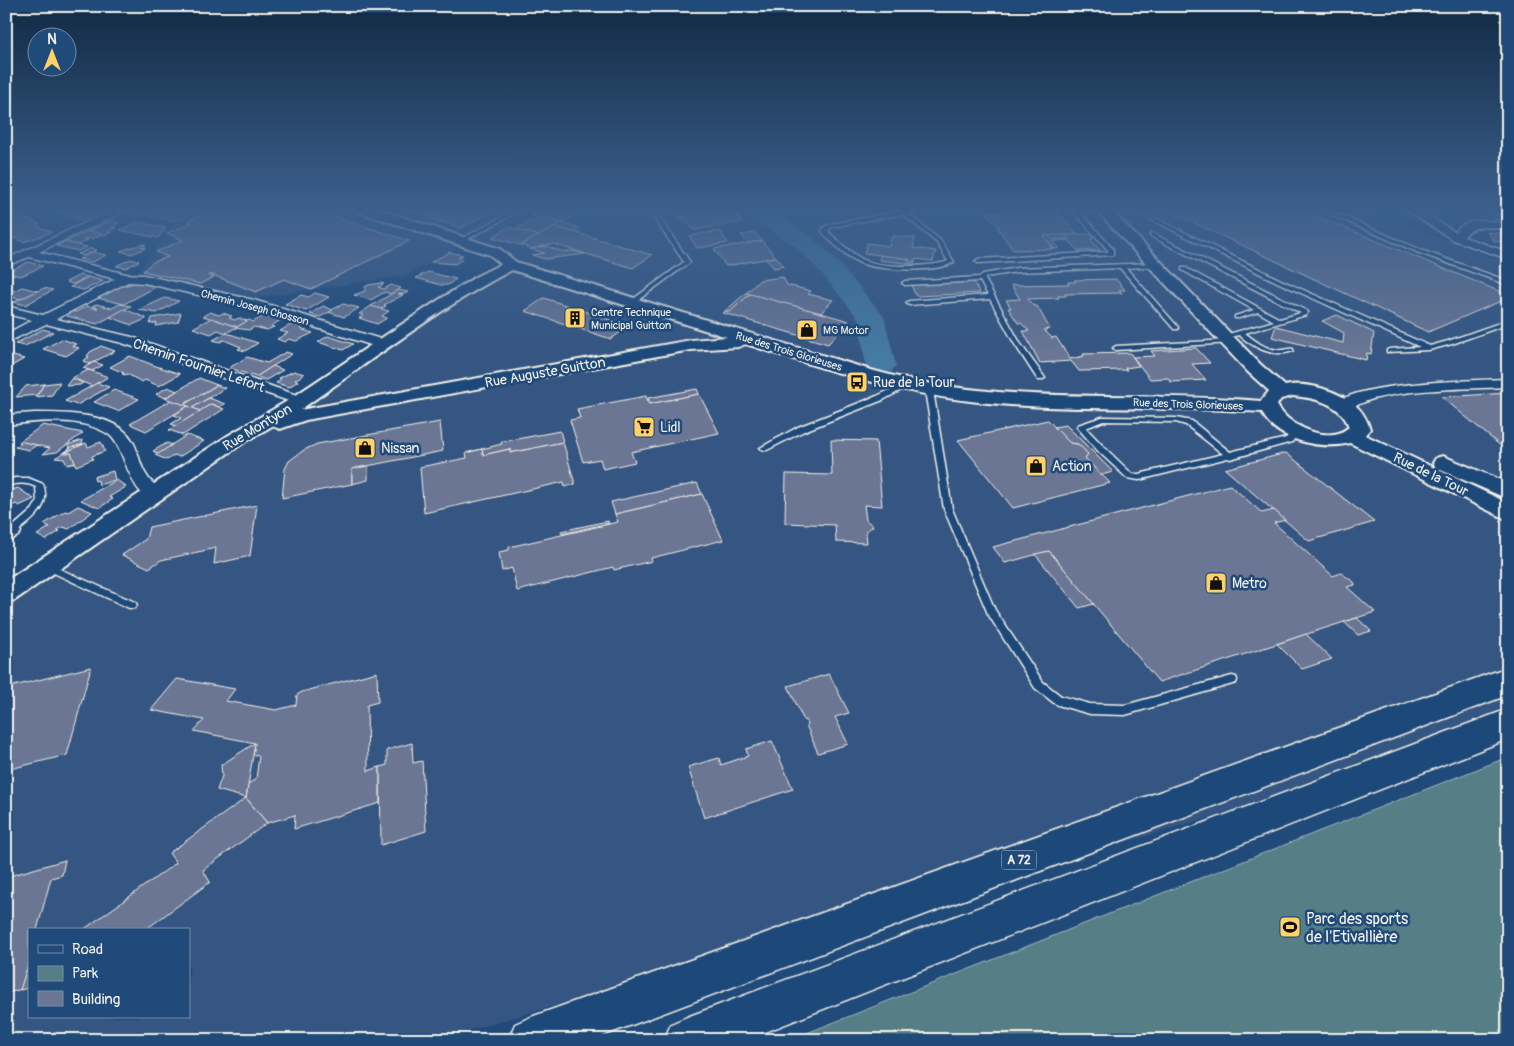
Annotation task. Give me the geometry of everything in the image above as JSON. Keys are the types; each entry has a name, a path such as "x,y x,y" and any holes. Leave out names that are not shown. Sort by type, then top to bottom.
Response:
{"highway":[{"name":"A 72","path":"531,1040 1508,681"},
{"path":"687,1040 1508,724"}],"street":[{"path":"6,263 20,257"},
{"name":"Chemin Joseph Chosson","path":"39,257 126,278 144,279 250,303 382,344"},
{"name":"Rue des Trois Glorieuses","path":"501,257 511,266 634,301 703,326 905,386 964,396 1042,400 1220,402 1267,407"},
{"path":"1148,257 1231,337 1270,384 1281,392"},
{"name":"Rue Montyon","path":"10,586 46,566 236,439 300,401 382,344 483,279 511,266"},
{"path":"6,339 126,278"},
{"name":"Chemin Fournier Lefort","path":"6,310 127,340 300,401"},
{"path":"691,345 701,336 703,326"},
{"name":"Rue Auguste Guitton","path":"236,439 302,415 691,345 756,341"},
{"path":"1342,405 1376,393 1404,388 1508,383"},
{"path":"321,386 318,401 335,409"},
{"path":"1304,391 1331,399 1342,405 1358,420 1357,433 1338,441 1324,440 1296,432 1276,420 1267,407 1268,400 1273,395 1281,392 1304,391"},
{"path":"6,420 47,416 89,421 111,429 124,439 140,479 154,493"},
{"name":"Rue de la Tour","path":"1357,433 1508,492"},
{"name":"Rue de la Tour","path":"1357,433 1508,512"}],"lane":[{"path":"634,301 687,262 683,257"},
{"path":"854,257 862,262 877,267 947,265 950,262 947,257"},
{"path":"978,261 1058,257"},
{"path":"1116,348 1231,337 1304,314 1304,312 1195,257"},
{"path":"1230,257 1281,282 1429,348"},
{"path":"1435,257 1508,283"},
{"path":"905,283 982,279 982,276 996,272 1017,270 1156,265"},
{"path":"1122,266 1176,328"},
{"path":"1184,269 1279,321"},
{"path":"982,279 1017,343 1041,378"},
{"path":"909,303 992,297"},
{"path":"1237,317 1259,310"},
{"path":"1389,352 1450,344 1508,322"},
{"path":"1231,337 1266,349 1286,352 1291,350"},
{"path":"764,448 800,429 880,398 905,386"},
{"path":"929,390 948,509 991,611 1039,685 1058,700 1090,709 1125,710 1232,680"},
{"path":"1230,456 1189,423 1176,420 1102,420 1081,427 1130,476 1139,477 1230,456 1289,440 1296,432"},
{"path":"6,483 24,480 34,482 40,486 41,502 9,534"},
{"path":"46,566 132,605"}],"shaded area":[{"path":"149,257 441,257 408,275 249,299 137,273"},
{"path":"488,257 1491,257 1508,261 1508,732 435,1040 6,1040 6,605 510,264"}],"green space":[{"name":"Parc des sports de l'Etivallière","path":"1508,757 1508,1040 789,1040"}],"building":[{"path":"83,257 103,257 93,262 79,259"},
{"path":"168,257 377,257 311,289 284,279 256,292 210,274 208,275 214,277 200,284 143,271 153,262"},
{"path":"441,257 460,257 458,258 463,259 455,264 431,262"},
{"path":"538,257 562,257 545,259"},
{"path":"596,257 649,257 633,268"},
{"path":"720,257 776,257 726,266"},
{"path":"776,257 784,266 774,268 766,259"},
{"path":"880,257 894,257 915,262 914,264 879,260"},
{"path":"893,257 934,257 933,261 915,259 915,262 908,261 909,259"},
{"path":"1267,257 1415,257 1508,295 1508,298 1428,332"},
{"path":"130,259 139,261 126,268 116,266"},
{"path":"28,262 43,266 21,276 6,273"},
{"path":"428,272 456,279 448,285 441,285 416,278"},
{"path":"80,275 88,277 73,284 66,282"},
{"path":"88,277 103,281 84,290 70,287"},
{"path":"783,277 787,285 811,291 808,294 833,300 821,313 746,293 760,280"},
{"path":"1116,279 1125,290 1119,290 1122,293 1065,294 1066,296 1058,296 1059,298 1027,299 1034,306 1037,306 1050,329 1044,330 1052,338 1056,337 1070,359 1084,356 1083,354 1130,353 1139,366 1125,368 1127,370 1079,371 1071,361 1040,363 1023,331 1029,331 1021,323 1018,323 1008,308 1011,308 1006,300 1020,299 1011,285 1069,284 1068,282 1076,282 1074,280"},
{"path":"138,282 156,287 124,304 97,298 119,287"},
{"path":"973,282 980,293 916,296 911,285"},
{"path":"384,284 378,287 384,289 391,285 401,288 391,294 385,292 371,300 354,295 365,291 365,287 368,285"},
{"path":"22,287 38,291 20,299 6,296 6,294"},
{"path":"44,288 53,290 25,305 14,302"},
{"path":"398,290 408,292 398,294 403,295 384,305 386,306 381,309 371,306"},
{"path":"315,293 329,297 306,311 285,304 301,295 309,297"},
{"path":"746,293 750,294 730,312 725,311"},
{"path":"750,294 849,321 828,344 723,313 725,311 730,312"},
{"path":"165,298 179,301 157,313 139,310"},
{"name":"Centre Technique Municipal Guitton","path":"544,298 629,326 611,339 525,311"},
{"path":"96,304 112,308 120,304 131,306 97,324 67,316 71,311 76,312 87,306 96,309 98,308 92,306"},
{"path":"343,304 359,308 344,317 328,312"},
{"path":"323,306 333,310 320,317 310,314"},
{"path":"371,306 389,311 382,316 387,318 377,324 359,318 364,315 359,314"},
{"path":"124,309 146,319 132,325 110,317"},
{"path":"210,312 219,315 223,313 232,316 229,318 235,320 238,318 247,321 237,327 203,316"},
{"path":"181,313 178,322 156,326 157,323 150,324 152,318"},
{"path":"265,315 281,320 271,326 274,327 267,330 254,327 249,330 235,328 249,320 253,322"},
{"path":"1337,315 1374,333 1371,354 1367,353 1366,360 1272,337 1276,326 1343,343 1344,333 1322,321"},
{"path":"211,318 237,327 226,333 218,330 211,334 193,328"},
{"path":"292,324 313,333 296,341 289,339 285,342 277,339 288,333 280,331"},
{"path":"43,329 53,332 25,346 15,344"},
{"path":"226,333 258,343 245,351 238,349 241,347 224,340 220,342 213,340"},
{"path":"328,336 353,344 343,350 318,342"},
{"path":"62,339 76,344 72,346 79,348 66,356 43,349"},
{"path":"101,346 115,351 90,364 83,361 89,357 87,356 90,352"},
{"path":"1196,348 1210,363 1192,364 1206,380 1171,382 1168,378 1150,379 1133,357 1155,356 1151,351"},
{"path":"286,352 292,354 256,377 229,368 247,357 267,363"},
{"path":"6,354 24,359 6,369"},
{"path":"130,356 180,374 159,386 145,380 142,382 110,367"},
{"path":"94,362 103,365 92,371 83,368"},
{"path":"273,366 283,370 266,380 256,377"},
{"path":"88,370 108,377 92,386 72,378"},
{"path":"294,371 304,374 289,387 276,383 281,379 279,378"},
{"path":"72,378 83,383 66,386"},
{"path":"199,378 217,385 183,405 165,398"},
{"path":"60,382 52,395 36,397 44,384"},
{"path":"97,383 109,387 77,405 65,401"},
{"path":"44,384 37,395 16,397 26,386"},
{"path":"217,385 225,388 192,408 183,405"},
{"path":"168,387 177,391 165,398 156,394"},
{"path":"697,389 699,394 650,404 648,398"},
{"path":"114,390 139,399 118,411 94,402"},
{"path":"1508,393 1508,452 1442,397"},
{"name":"Lidl","path":"699,394 719,433 631,452 635,462 603,469 600,459 583,462 570,420 580,418 577,409 646,396 649,404"},
{"path":"209,398 225,404 219,407 211,404 200,411 192,408"},
{"path":"171,400 188,406 146,431 130,424"},
{"path":"211,404 224,409 183,435 169,430"},
{"path":"188,406 200,411 176,426 171,424 181,418 174,415"},
{"name":"Action","path":"1048,420 1070,443 1078,444 1088,454 1085,458 1110,483 1013,508 958,440"},
{"path":"440,422 443,451 352,469 352,484 282,498 285,469 289,461 304,450 317,444"},
{"path":"43,425 83,433 57,452 43,454 50,448 19,442"},
{"path":"1066,425 1113,472 1101,475 1085,458 1088,454 1078,444 1070,443 1054,427"},
{"path":"560,431 563,442 510,453 510,449 483,455 482,449 502,444 501,442"},
{"path":"187,435 204,441 179,457 175,455 167,460 155,455"},
{"path":"82,440 83,444 69,448 68,445"},
{"path":"831,440 876,441 882,506 864,505 866,520 873,526 866,531 867,543 836,542 835,525 785,523 786,474 832,475"},
{"path":"23,442 37,445 29,450 15,447"},
{"path":"101,442 105,451 92,456 93,459 76,466 71,453 64,453 86,443 88,447"},
{"path":"563,442 575,484 565,487 564,482 424,513 420,467 467,458 466,453 482,449 483,455 510,449 510,453"},
{"path":"167,443 172,445 158,454 153,451"},
{"path":"71,448 64,453 71,453 75,463 67,465 64,459 55,458"},
{"path":"1286,453 1374,522 1309,541 1225,469"},
{"path":"368,466 368,480 352,484 352,469"},
{"path":"113,471 115,480 99,485 98,480 95,481 94,477"},
{"path":"117,480 126,487 109,497 113,499 99,508 81,500"},
{"path":"697,483 702,494 615,514 611,502"},
{"name":"Metro","path":"1230,485 1262,513 1274,510 1285,520 1274,523 1333,576 1341,573 1354,582 1355,585 1347,587 1375,612 1159,682 1049,551 1005,563 993,547"},
{"path":"10,488 12,490 18,488 34,499 19,506 16,504 6,509 6,490"},
{"path":"702,494 723,540 651,558 652,561 614,570 613,567 517,591 512,568 502,571 499,552 509,550 509,547 618,522 615,514"},
{"path":"257,505 250,556 214,564 216,548 161,560 149,568 122,555 146,539 149,527"},
{"path":"78,506 92,512 69,529 63,527 57,530 60,531 46,540 37,535 50,527 44,524 65,511 68,512"},
{"path":"608,521 609,523 562,534 561,531"},
{"path":"1049,551 1094,604 1079,608 1035,554"},
{"path":"1357,618 1371,631 1358,635 1344,622"},
{"path":"1306,634 1332,659 1302,669 1277,644"},
{"path":"91,667 67,755 6,770 6,688"},
{"path":"377,672 378,702 367,705 368,771 380,767 380,803 294,829 295,815 267,823 246,798 248,784 256,779 259,756 253,755 255,743 194,731 204,720 151,710 177,679 235,689 226,701 276,710 296,705 297,695 302,692"},
{"path":"829,674 849,713 835,717 848,744 818,753 806,725 808,725 806,720 804,721 788,686"},
{"path":"772,741 793,789 704,818 688,767 719,758 721,765 748,756 746,749"},
{"path":"255,743 246,798 217,790 222,776 221,765"},
{"path":"412,743 413,763 422,761 426,831 381,845 380,767 387,765 387,750"},
{"path":"246,798 267,823 203,870 210,882 148,928 86,928 176,863 169,853"},
{"path":"65,860 62,875 51,878 38,928 28,928 28,964 21,989 6,994 6,877"},
{"path":"28,970 28,988 20,990 26,971"}],"waterway":[{"path":"819,257 871,317 881,366"}],"place":[{"name":"Centre Technique Municipal Guitton","path":"575,318"},
{"name":"MG Motor","path":"807,330"},
{"name":"Rue de la Tour","path":"857,382"},
{"name":"Lidl","path":"644,427"},
{"name":"Nissan","path":"365,448"},
{"name":"Action","path":"1036,466"},
{"name":"Metro","path":"1216,583"},
{"name":"Parc des sports de l'Etivallière","path":"1290,927"}]}
